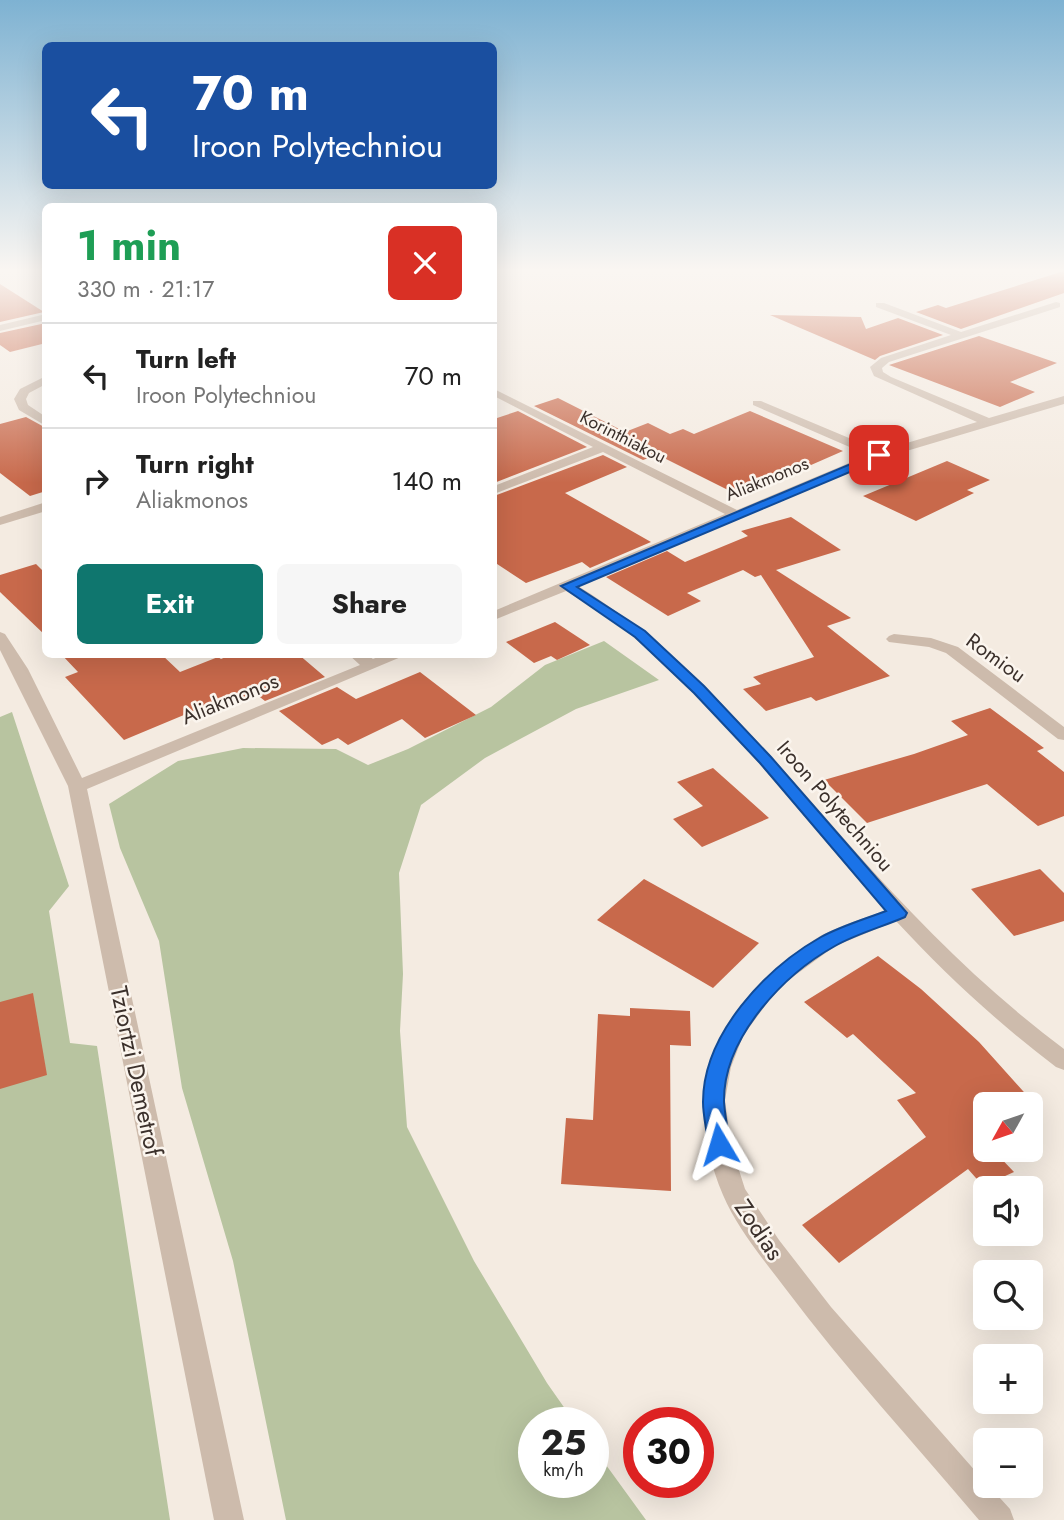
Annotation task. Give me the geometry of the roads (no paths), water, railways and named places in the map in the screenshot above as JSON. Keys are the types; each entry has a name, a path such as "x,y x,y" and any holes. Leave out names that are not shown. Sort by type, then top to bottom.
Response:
{"street":[{"path":"944,342 878,363 878,374 986,422"},
{"path":"42,381 24,391 20,399 23,407 42,420"},
{"name":"Korinthiakou","path":"497,394 735,514"},
{"name":"Aliakmonos","path":"497,615 879,455 1064,400"},
{"path":"757,403 879,455"},
{"path":"497,489 604,447"},
{"path":"0,521 42,507"},
{"name":"Iroon Polytechniou","path":"568,586 640,634 699,690 766,760 898,913 974,986 1064,1061"},
{"name":"Romiou","path":"894,639 931,643 952,650 1064,735"},
{"name":"Tziortzi Demetrof","path":"1,640 20,669 77,786 229,1520"},
{"path":"361,658 371,666"},
{"name":"Aliakmonos","path":"77,786 390,658"},
{"name":"Zodias","path":"898,913 828,941 788,970 759,997 733,1033 720,1067 714,1100 719,1144 734,1193 770,1248 882,1386 999,1520"}]}
